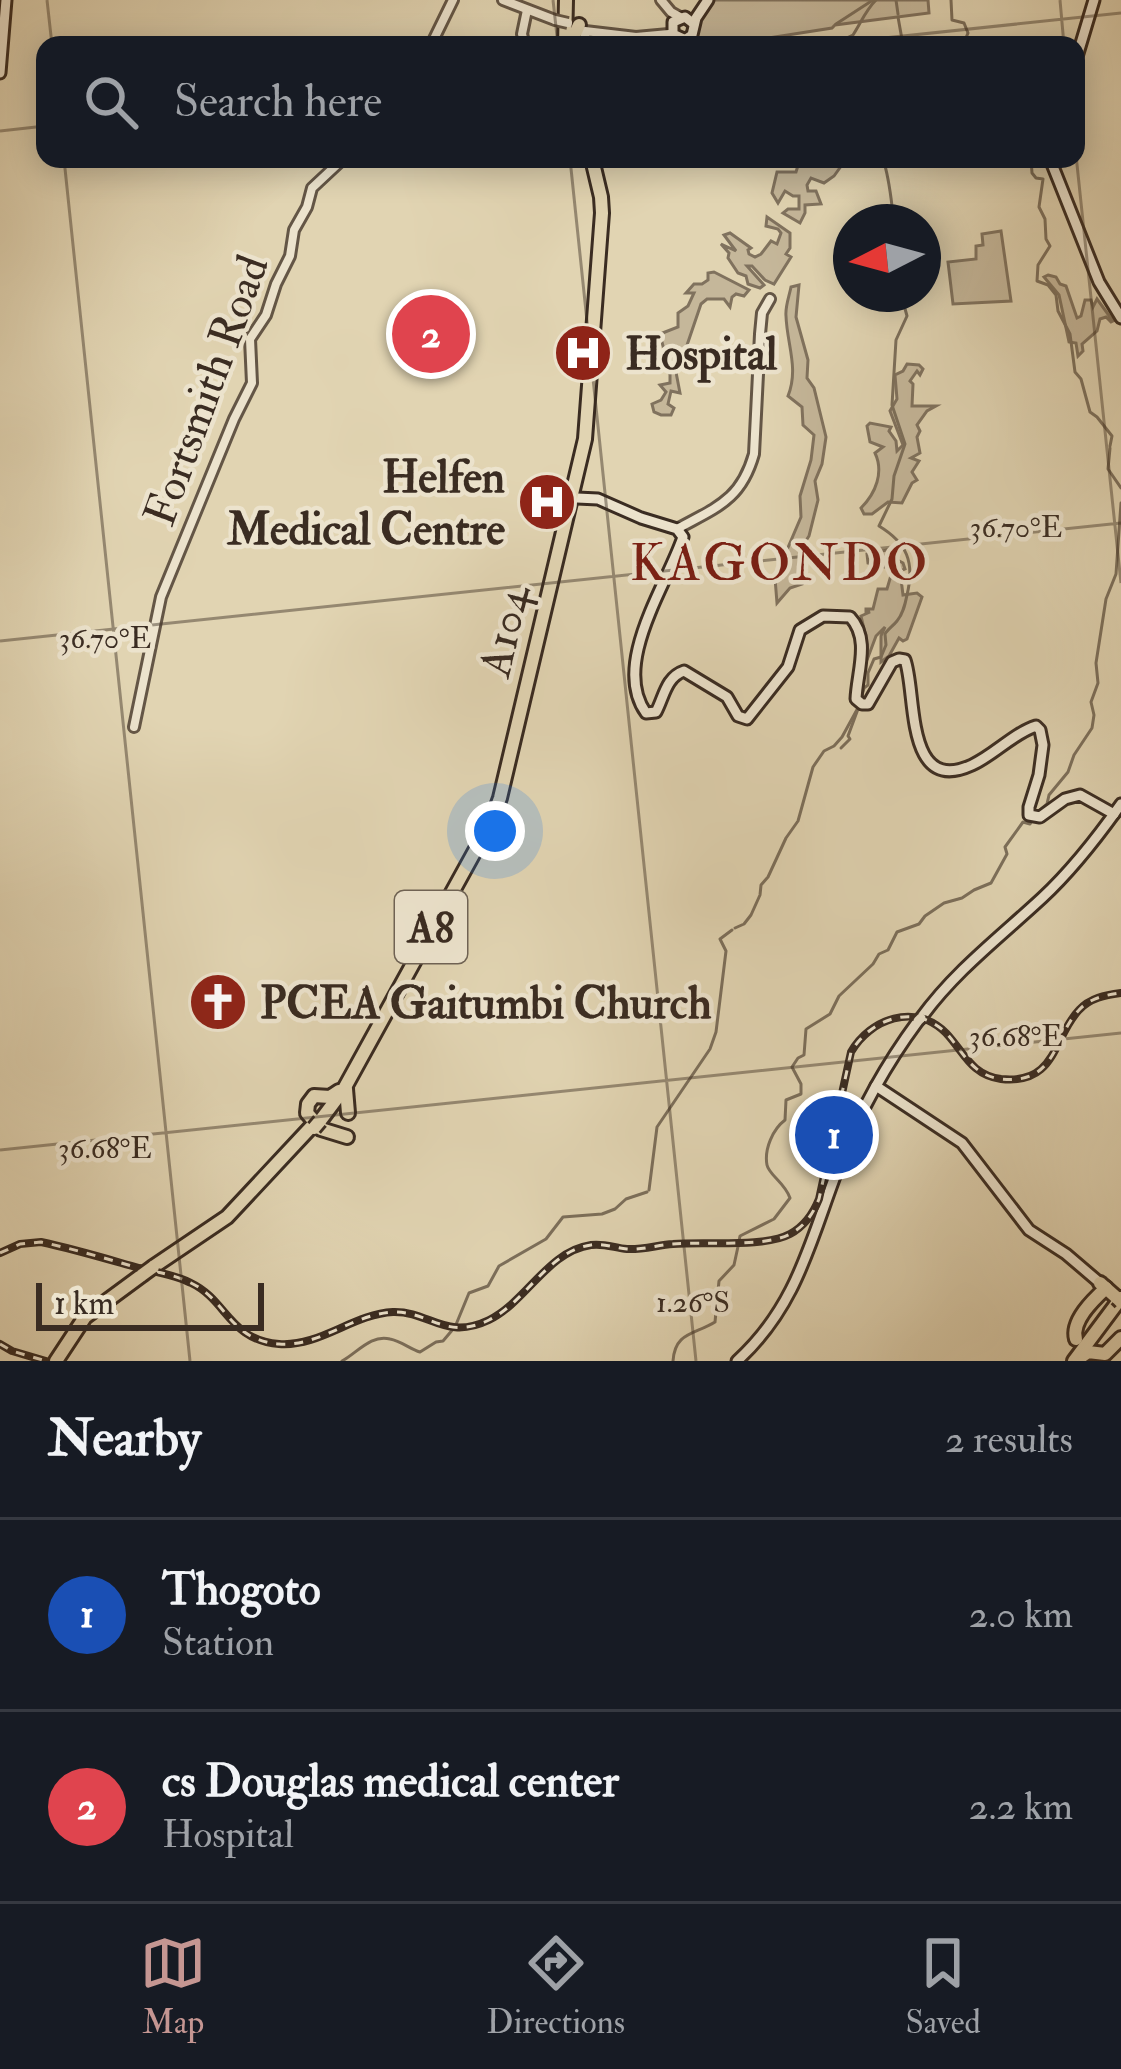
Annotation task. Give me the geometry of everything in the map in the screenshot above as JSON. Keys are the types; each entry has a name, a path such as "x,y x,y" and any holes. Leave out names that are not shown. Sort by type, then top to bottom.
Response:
{"main road":[{"path":"0,74 6,0"},
{"path":"561,34 562,0"},
{"path":"1083,36 1094,0"},
{"path":"677,30 705,3"},
{"name":"A8","path":"57,1361 106,1301 230,1216 326,1116 346,1091 492,820 584,428 598,235 598,190 592,168"},
{"path":"1054,168 1101,286 1121,318"},
{"name":"A8","path":"561,538 574,498 588,419 598,190"},
{"path":"574,498 598,499 682,532 636,659 639,699 646,713 656,712 667,685 684,671 727,697 740,718 748,718 788,668 800,630 823,616 852,617 857,623 862,667 855,694 860,703 868,704 894,661 906,662 919,742 925,756 939,768 973,765 1028,728 1038,727 1042,745 1039,775 1029,815 1040,818 1075,795 1118,809 1068,872 974,958 920,1019 847,1144 800,1276 769,1327 737,1361"},
{"name":"A8","path":"326,1116 490,818 514,736"},
{"path":"877,1086 962,1143 1029,1230 1110,1293"},
{"path":"339,1091 330,1097 311,1098 309,1118 321,1129 346,1137"},
{"path":"319,1095 326,1102 326,1116"},
{"path":"1087,1338 1075,1326 1110,1293"},
{"path":"1110,1293 1080,1347 1081,1358 1105,1354 1121,1338"}],"street":[{"path":"503,0 529,11 561,34"},
{"path":"662,0 677,30"},
{"path":"434,36 449,3"},
{"path":"523,36 529,11"},
{"path":"524,26 538,19 561,34 669,34 677,30"},
{"path":"585,36 585,31 643,34 677,30"},
{"name":"Fortsmith Road","path":"134,728 161,597 252,383 249,341 264,320 289,260 294,230 308,207 312,188 333,168"},
{"path":"677,529 740,489 754,457 762,313 770,299"}],"shaded area":[{"path":"709,0 928,0 929,13 781,36 686,36"},
{"path":"797,168 840,168 824,183 811,178 808,191 816,191 821,204 805,205 800,223 783,213 799,209 799,196 785,191 778,203 772,193 777,172 796,172"},
{"path":"767,217 790,233 786,254 791,257 774,284 747,266 764,285 760,288 738,273 721,244 736,251 724,235 730,233 751,248 749,254 761,254 771,241 777,244 781,233 766,226"},
{"path":"1001,231 1011,301 953,304 948,262 976,259 982,234"},
{"path":"714,272 749,290 744,296 732,297 730,307 724,299 707,299 701,304 675,367 680,393 671,391 668,404 674,408 671,415 661,415 652,404 666,392 660,385 670,383 670,374 660,334 678,327 678,313 694,293 686,293"},
{"path":"1044,277 1066,286 1077,318 1085,300 1091,300 1093,307 1097,299 1113,321 1100,319 1078,356 1076,343 1069,342 1059,295"},
{"path":"799,285 796,317 808,360 807,378 826,437 815,481 818,500 809,536 800,550 802,584 790,588 777,603 775,578 801,517 800,496 814,435 803,425 802,407 788,396 792,366 786,309 791,287"},
{"path":"907,364 923,369 910,381 912,406 936,406 917,425 920,453 911,458 919,461 912,472 917,480 902,503 888,502 864,514 861,508 878,475 875,453 883,447 870,442 867,426 891,427 897,451 903,445 890,411 897,399 895,375"},
{"path":"892,549 892,557 905,569 900,571 903,595 922,597 907,639 899,638 881,662 885,627 867,660 861,616 873,609 878,589 887,589 892,572 868,563 867,554"}],"waterway":[{"path":"836,24 873,0"},
{"path":"851,36 876,0"},
{"path":"896,0 898,14"},
{"path":"951,0 952,20 964,23 967,36"},
{"path":"898,17 901,36"},
{"path":"885,168 892,204"},
{"path":"1032,168 1036,178 1043,179 1039,207 1050,246 1038,265 1037,281 1056,295 1070,334 1075,372 1090,412 1112,436 1110,446"},
{"path":"861,699 874,659 881,657 886,645 885,634 902,612 909,583 906,554 879,526 892,499 905,444 892,405 896,340 906,312"},
{"path":"1110,448 1108,469 1121,488"},
{"path":"1039,811 1092,728 1096,663 1106,599 1116,574 1121,503"},
{"path":"735,928 751,915 761,885 798,821 813,767 842,737 859,706"},
{"path":"841,748 850,739 858,709"},
{"path":"739,1241 740,1236 774,1219 790,1198 766,1159 773,1134 785,1120 786,1100 801,1094 792,1067 804,1055 806,1029 830,1014 839,996 888,950 897,932 919,924 944,903 991,883 1007,854 1005,847 1023,822 1030,824 1033,819"},
{"path":"649,1190 657,1127 710,1049 716,1032 726,951 720,939 732,930"},
{"path":"455,1327 469,1293 488,1286 499,1266 546,1239 563,1217 602,1214 647,1192"},
{"path":"673,1361 682,1339 715,1322 719,1281 734,1265 739,1242"},
{"path":"342,1361 383,1338 420,1352 443,1341 454,1328"}],"railway":[{"path":"0,1253 41,1242 179,1278 203,1290 249,1335 279,1344 308,1341 364,1318 393,1312 449,1326 474,1326 502,1312 576,1249 750,1243 795,1231 819,1199 851,1052 881,1023 921,1018 946,1033 982,1073 1019,1079 1043,1067 1083,1006 1121,993"},
{"path":"0,1344 46,1361"}],"place":[{"name":"cs Douglas medical center","path":"431,334"},
{"name":"Hospital","path":"583,353"},
{"name":"Helfen Medical Centre","path":"547,502"},
{"name":"PCEA Gaitumbi Church","path":"218,1002"},
{"name":"Thogoto","path":"834,1135"}],"district":[{"name":"KAGONDO","path":"780,562"}]}
